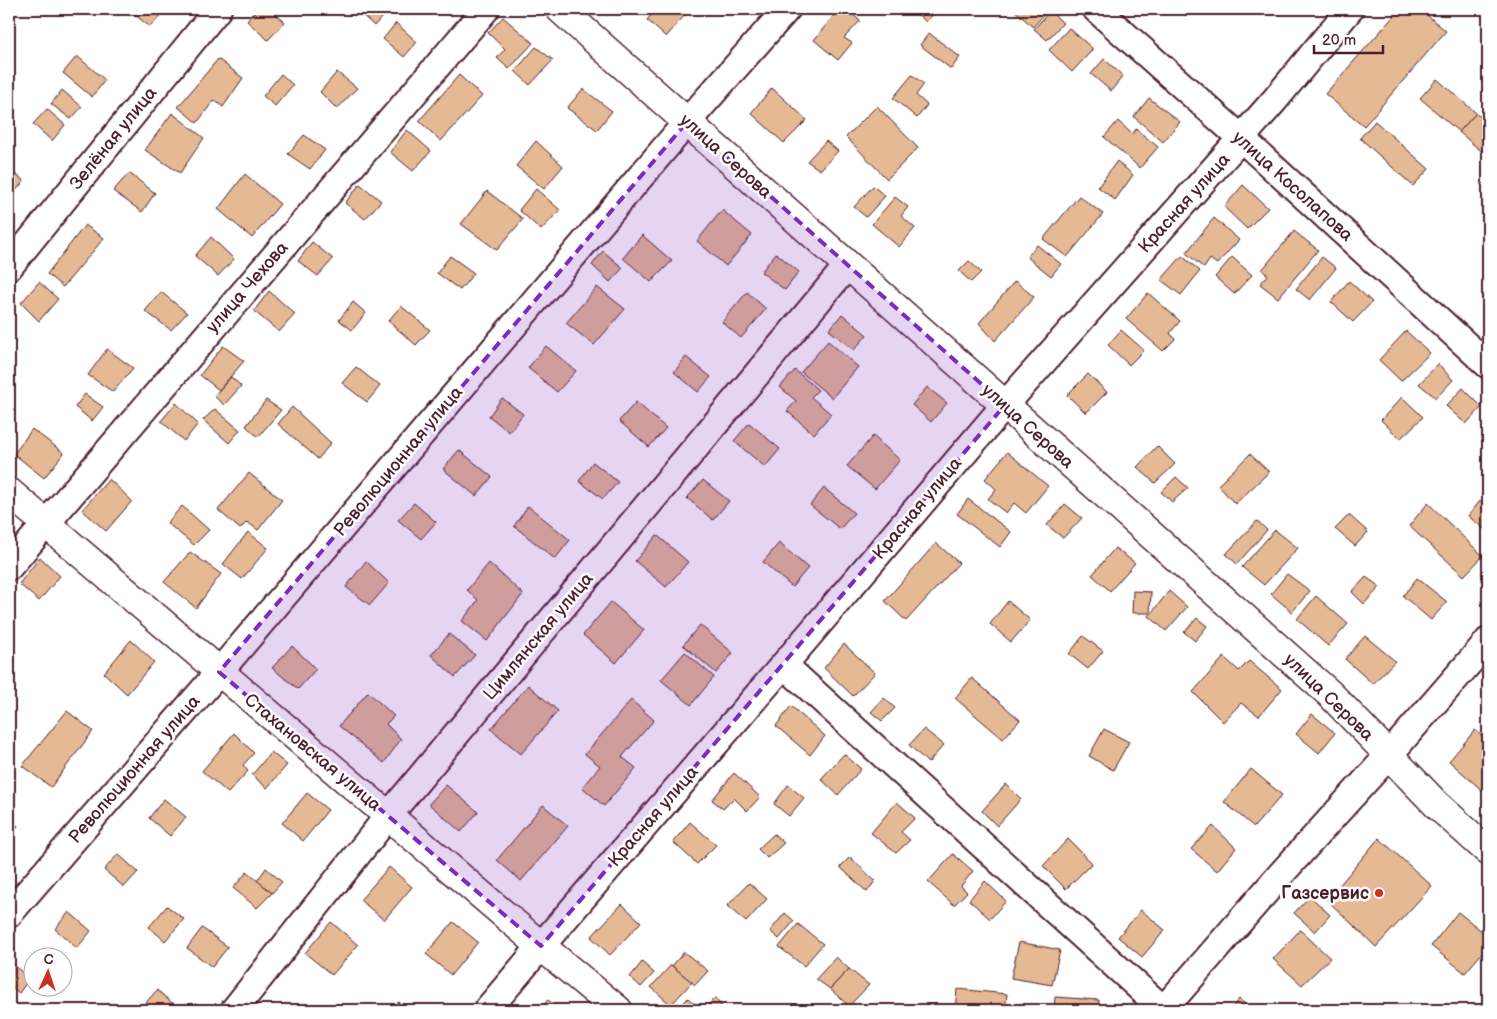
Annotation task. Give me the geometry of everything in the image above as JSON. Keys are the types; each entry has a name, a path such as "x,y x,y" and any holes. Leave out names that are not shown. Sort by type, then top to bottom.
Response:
{"street":[{"name":"Зелёная улица","path":"9,267 218,9"},
{"name":"улица Чехова","path":"9,566 486,9"},
{"name":"улица Серова","path":"560,9 1331,696 1437,805 1488,851"},
{"name":"Революционная улица","path":"9,914 219,672 687,122 787,9"},
{"name":"улица Косолапова","path":"1096,9 1241,138 1488,365"},
{"name":"Красная улица","path":"487,1010 1005,405 1241,138 1350,9"},
{"name":"Цимлянская улица","path":"234,1010 388,816 848,265"},
{"name":"Стахановская улица","path":"9,492 618,1010"},
{"path":"784,665 1164,1010 1281,874 1389,755 1488,641"}],"highlighted area":[{"path":"687,122 1005,405 541,946 219,672"}],"building":[{"path":"130,9 160,9 164,12 150,27"},
{"path":"257,9 270,9 285,22 268,40 247,21"},
{"path":"356,9 375,9 383,16 374,26"},
{"path":"656,9 690,9 666,37 647,20"},
{"path":"839,9 847,9 860,21 844,38 852,43 838,60 814,40"},
{"path":"912,9 938,9 926,22"},
{"path":"1013,9 1049,9 1033,27"},
{"path":"1400,9 1420,9 1446,31 1364,126 1325,94"},
{"path":"1050,11 1063,23 1047,40 1034,29"},
{"path":"503,17 533,43 509,69 497,58 505,49 488,33"},
{"path":"396,23 417,42 404,57 383,39"},
{"path":"1069,28 1093,49 1072,72 1049,50"},
{"path":"929,33 960,57 951,69 920,45"},
{"path":"536,47 553,60 530,85 515,71"},
{"path":"77,56 105,80 92,97 63,73"},
{"path":"218,59 243,78 223,107 214,100 197,123 178,107"},
{"path":"1104,59 1123,76 1111,91 1091,74"},
{"path":"337,72 357,88 337,109 320,92"},
{"path":"281,74 293,85 275,106 263,96"},
{"path":"459,75 482,96 441,141 419,121"},
{"path":"912,75 924,84 916,95 927,105 917,118 893,98"},
{"path":"1437,79 1476,113 1459,132 1420,98"},
{"path":"772,88 807,120 784,143 751,113"},
{"path":"583,89 612,111 597,130 567,108"},
{"path":"62,90 82,107 71,119 51,104"},
{"path":"1149,98 1180,122 1163,142 1134,117"},
{"path":"877,106 918,148 887,179 846,137"},
{"path":"47,109 65,125 52,141 33,124"},
{"path":"172,113 204,138 180,173 145,150"},
{"path":"1476,113 1488,122 1488,157 1459,132"},
{"path":"1118,121 1132,134 1136,129 1158,147 1140,168 1104,137"},
{"path":"1375,121 1429,169 1413,186 1360,138"},
{"path":"407,130 431,151 413,171 390,152"},
{"path":"304,135 325,150 310,169 288,154"},
{"path":"536,141 563,166 544,189 516,166"},
{"path":"826,141 838,151 820,170 807,161"},
{"path":"1117,161 1133,175 1115,200 1098,187"},
{"path":"9,169 24,181 9,199"},
{"path":"129,173 155,193 142,212 113,191"},
{"path":"245,174 280,204 252,238 218,209"},
{"path":"360,184 381,201 365,219 345,203"},
{"path":"1243,185 1268,208 1247,229 1224,207"},
{"path":"873,186 885,196 866,217 854,207"},
{"path":"536,189 560,210 541,230 519,210"},
{"path":"487,191 523,219 497,250 461,224"},
{"path":"1079,196 1103,214 1067,257 1043,239"},
{"path":"895,197 908,207 901,216 915,228 899,247 872,224"},
{"path":"722,210 752,235 726,266 697,241"},
{"path":"1214,218 1239,240 1217,264 1210,259 1204,268 1186,253"},
{"path":"85,225 104,238 63,287 47,274"},
{"path":"1294,231 1318,250 1278,298 1260,284 1268,275 1262,270"},
{"path":"642,235 672,261 651,282 623,258"},
{"path":"211,237 234,259 218,276 195,256"},
{"path":"312,242 333,259 318,276 298,261"},
{"path":"1037,245 1061,264 1051,276 1027,257"},
{"path":"603,251 623,268 610,282 592,265"},
{"path":"776,253 799,272 785,290 761,272"},
{"path":"450,256 474,273 460,290 437,273"},
{"path":"1182,256 1200,271 1181,295 1161,280"},
{"path":"1232,257 1252,275 1234,294 1215,277"},
{"path":"1322,257 1336,268 1310,300 1296,289"},
{"path":"969,261 981,272 971,282 959,271"},
{"path":"1015,281 1034,297 995,341 979,323"},
{"path":"1349,281 1372,302 1353,322 1331,302"},
{"path":"39,282 58,299 39,321 21,303"},
{"path":"597,287 625,309 594,345 566,323"},
{"path":"269,291 295,314 279,332 254,311"},
{"path":"161,292 187,313 171,330 145,311"},
{"path":"747,292 766,309 741,338 722,322"},
{"path":"1148,293 1180,321 1170,333 1175,339 1163,351 1126,319"},
{"path":"353,302 366,313 352,330 339,320"},
{"path":"401,306 430,330 416,345 388,321"},
{"path":"842,314 867,335 854,350 829,330"},
{"path":"1121,330 1144,350 1129,365 1108,345"},
{"path":"1406,331 1430,353 1401,381 1379,360"},
{"path":"828,341 858,367 832,398 801,372"},
{"path":"223,346 244,361 219,390 200,375"},
{"path":"546,346 576,371 557,392 528,368"},
{"path":"107,349 133,368 113,392 88,375"},
{"path":"686,357 711,377 698,392 674,372"},
{"path":"1438,364 1453,380 1436,398 1419,384"},
{"path":"356,367 380,386 367,402 342,383"},
{"path":"795,370 818,390 811,397 831,414 814,434 787,411 796,401 780,387"},
{"path":"1088,374 1107,392 1086,413 1067,395"},
{"path":"231,377 241,386 224,405 214,396"},
{"path":"927,387 947,403 931,422 912,405"},
{"path":"1463,388 1482,407 1466,424 1446,406"},
{"path":"85,394 103,407 92,421 75,407"},
{"path":"1402,397 1423,417 1400,439 1381,420"},
{"path":"502,398 523,414 509,432 489,416"},
{"path":"266,400 281,410 258,437 246,426"},
{"path":"636,402 666,428 649,447 619,421"},
{"path":"176,403 198,424 184,441 161,421"},
{"path":"292,407 331,443 318,459 278,424"},
{"path":"215,409 240,430 229,443 203,420"},
{"path":"749,423 780,449 765,467 734,441"},
{"path":"1488,428 1488,439 1483,434"},
{"path":"32,429 64,453 44,478 14,454"},
{"path":"873,436 900,460 875,489 847,466"},
{"path":"1157,446 1175,464 1155,483 1137,467"},
{"path":"459,450 492,477 476,496 443,469"},
{"path":"1007,452 1048,486 1026,513 1014,503 1006,513 988,499 996,489 985,479"},
{"path":"1250,454 1269,472 1235,504 1218,485"},
{"path":"593,462 618,482 603,499 579,481"},
{"path":"249,473 282,500 258,530 247,522 240,529 218,510"},
{"path":"1176,477 1188,488 1172,502 1161,492"},
{"path":"109,479 132,501 106,531 82,510"},
{"path":"703,480 729,501 713,520 687,498"},
{"path":"824,488 854,513 840,529 810,505"},
{"path":"968,499 1011,532 1000,547 957,514"},
{"path":"1480,501 1488,508 1488,532 1468,516"},
{"path":"414,503 436,522 421,539 398,520"},
{"path":"1428,503 1483,556 1464,576 1409,526"},
{"path":"1065,504 1082,518 1063,538 1047,525"},
{"path":"182,506 209,530 194,545 167,523"},
{"path":"528,506 570,540 555,559 514,526"},
{"path":"1349,515 1368,532 1355,546 1335,529"},
{"path":"1257,521 1267,530 1237,564 1226,554"},
{"path":"1275,530 1298,548 1264,585 1242,567"},
{"path":"248,532 268,548 242,579 223,564"},
{"path":"657,535 688,562 666,587 635,561"},
{"path":"779,543 808,568 792,587 763,562"},
{"path":"936,543 959,563 906,621 885,601"},
{"path":"1115,548 1135,563 1110,591 1092,575"},
{"path":"190,552 221,574 196,608 164,582"},
{"path":"40,557 60,576 39,601 19,584"},
{"path":"366,561 389,583 370,605 346,587"},
{"path":"489,563 523,594 487,641 462,621 478,600 467,590"},
{"path":"1287,574 1310,591 1292,612 1271,594"},
{"path":"1366,577 1380,587 1364,604 1352,592"},
{"path":"1417,578 1447,602 1431,620 1403,596"},
{"path":"1133,591 1151,592 1150,613 1132,613"},
{"path":"1169,591 1187,607 1166,631 1149,616"},
{"path":"1316,596 1348,624 1328,646 1297,619"},
{"path":"1008,601 1030,620 1011,642 990,624"},
{"path":"611,602 644,630 616,663 583,635"},
{"path":"1197,618 1207,626 1195,641 1184,632"},
{"path":"700,625 733,653 716,673 683,645"},
{"path":"449,634 475,655 455,677 431,655"},
{"path":"1083,636 1103,651 1088,669 1069,654"},
{"path":"1365,636 1395,661 1373,684 1345,659"},
{"path":"131,640 154,662 127,694 104,673"},
{"path":"844,644 875,673 853,696 824,668"},
{"path":"292,646 316,669 298,689 272,668"},
{"path":"685,652 714,677 691,705 661,680"},
{"path":"1224,657 1239,671 1249,661 1282,689 1259,716 1241,703 1223,722 1193,692"},
{"path":"972,678 1020,720 1003,739 955,698"},
{"path":"528,685 558,711 521,754 491,729"},
{"path":"368,692 394,716 386,724 401,739 384,763 339,726"},
{"path":"884,698 895,708 882,721 871,712"},
{"path":"631,700 654,720 622,757 636,768 604,806 582,787 600,766 585,754"},
{"path":"791,706 825,736 810,755 776,726"},
{"path":"67,711 93,731 51,787 22,766"},
{"path":"1312,714 1335,733 1319,753 1296,734"},
{"path":"924,729 944,745 928,763 909,745"},
{"path":"1104,729 1129,742 1113,770 1089,756"},
{"path":"1475,730 1488,741 1488,790 1485,793 1449,761"},
{"path":"234,733 254,753 243,765 248,771 228,793 202,771"},
{"path":"271,752 287,765 267,788 252,775"},
{"path":"844,754 861,769 838,795 821,779"},
{"path":"1251,769 1282,795 1254,827 1224,802"},
{"path":"734,773 760,797 747,811 734,798 723,809 712,800"},
{"path":"1006,784 1021,799 997,826 982,811"},
{"path":"446,785 478,812 461,832 429,804"},
{"path":"788,785 804,798 789,816 774,804"},
{"path":"307,793 328,810 303,841 282,823"},
{"path":"164,799 186,817 170,836 149,818"},
{"path":"897,802 915,818 901,832 910,840 896,853 871,833"},
{"path":"543,805 568,826 521,881 497,860"},
{"path":"9,818 18,826 9,837"},
{"path":"690,822 716,845 697,864 673,842"},
{"path":"1213,826 1236,848 1217,871 1191,849"},
{"path":"774,834 784,843 767,858 758,849"},
{"name":"Газсервис","path":"1379,838 1432,886 1376,947 1327,900"},
{"path":"1068,839 1092,863 1066,889 1043,866"},
{"path":"118,854 138,872 124,887 104,870"},
{"path":"953,854 973,871 961,886 967,892 954,905 928,882"},
{"path":"850,857 875,881 867,892 840,867"},
{"path":"389,867 412,887 384,920 360,900"},
{"path":"266,868 282,882 272,893 257,881"},
{"path":"247,872 272,893 257,908 233,888"},
{"path":"985,881 1006,901 990,919 969,900"},
{"path":"749,883 767,899 746,922 727,906"},
{"path":"1310,896 1330,915 1315,932 1294,913"},
{"path":"622,904 641,922 610,955 591,937"},
{"path":"167,906 184,919 165,941 149,927"},
{"path":"1141,910 1165,930 1142,957 1118,937"},
{"path":"69,912 91,931 77,948 55,929"},
{"path":"1458,912 1488,936 1488,946 1465,973 1431,946"},
{"path":"785,913 794,921 779,939 770,931"},
{"path":"331,922 358,945 332,975 305,953"},
{"path":"453,922 478,942 451,975 426,954"},
{"path":"798,924 823,944 804,966 779,947"},
{"path":"202,928 228,947 212,967 187,948"},
{"path":"1300,930 1330,958 1302,985 1273,959"},
{"path":"1019,942 1060,950 1052,985 1011,978"},
{"path":"684,952 708,971 695,985 672,966"},
{"path":"836,957 849,969 830,989 816,979"},
{"path":"10,961 22,972 22,989 19,993 9,984"},
{"path":"642,962 654,973 641,987 630,977"},
{"path":"671,965 692,982 671,1005 651,987"},
{"path":"849,969 869,985 849,1006 830,989"},
{"path":"957,989 1007,994 1005,1010 955,1010"},
{"path":"157,990 179,1009 147,1010 142,1007"},
{"path":"1055,997 1099,1000 1098,1010 1054,1010"},
{"path":"688,998 701,1010 677,1010"},
{"path":"715,998 725,1010 703,1010"},
{"path":"1239,999 1252,1010 1230,1010"},
{"path":"548,1000 562,1010 539,1010"},
{"path":"398,1002 407,1010 391,1010"}],"place":[{"name":"Газсервис","path":"1379,893"}]}
